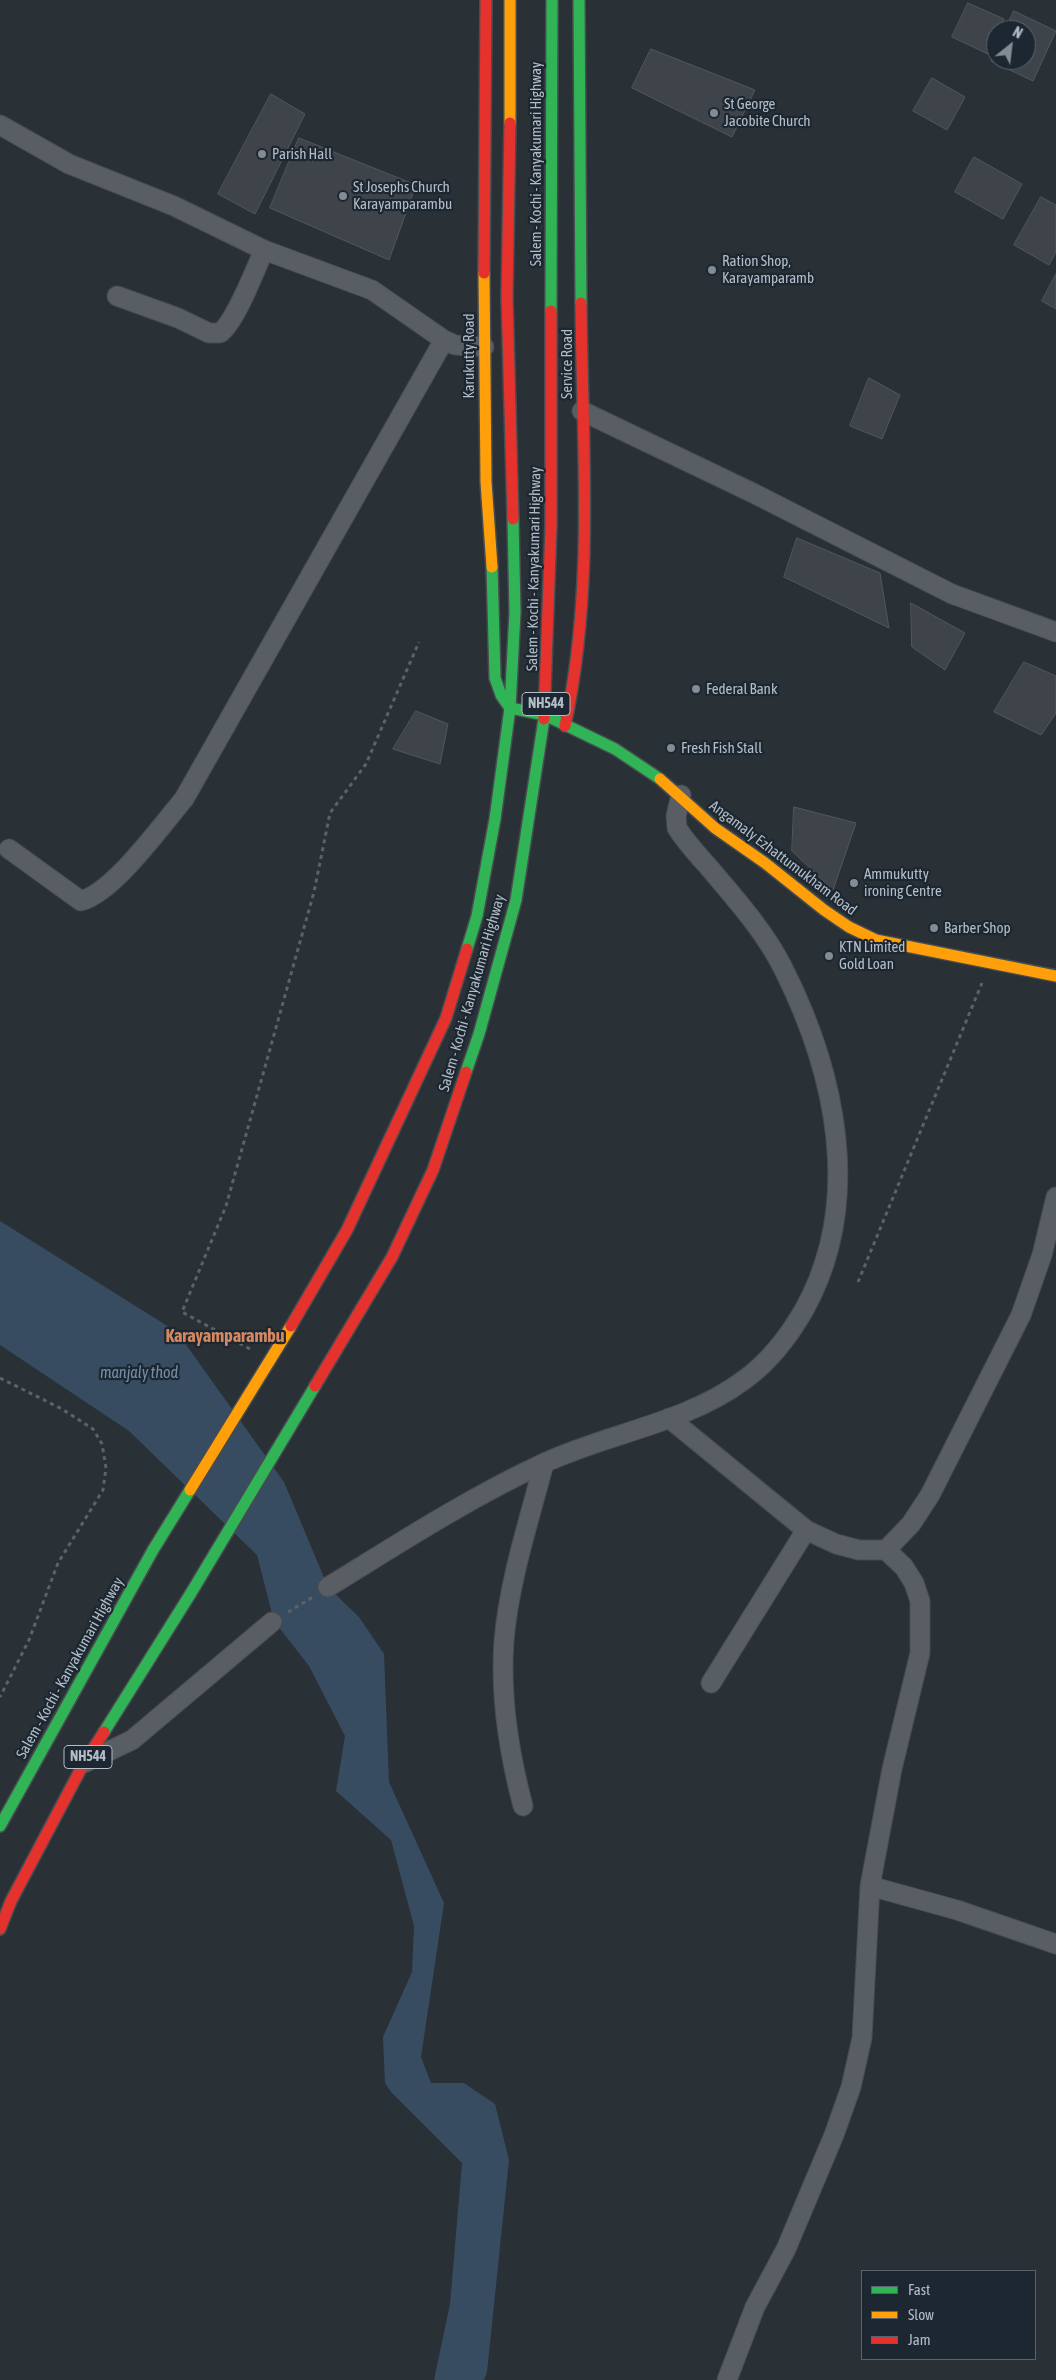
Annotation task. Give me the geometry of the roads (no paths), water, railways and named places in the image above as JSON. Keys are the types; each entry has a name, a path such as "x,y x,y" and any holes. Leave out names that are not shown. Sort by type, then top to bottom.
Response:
{"main road":[{"name":"Karukutty Road","path":"486,0 484,347 486,482 493,581 495,678 501,695 510,708"},
{"name":"Salem - Kochi - Kanyakumari Highway","path":"0,1826 153,1550 282,1341 347,1230 446,1018 477,916 494,819 510,708 515,612 507,297 511,86 510,0"},
{"name":"Salem - Kochi - Kanyakumari Highway","path":"84,1763 191,1593 392,1257 433,1170 479,1034 516,900 545,715 551,526 552,0"},
{"name":"Service Road","path":"565,726 574,691 581,604 582,411 579,0"},
{"name":"Angamaly Ezhattumukham Road","path":"510,708 545,715 615,749 681,795 715,828 849,927 876,940 1056,976"},
{"name":"NH544","path":"0,1929 11,1901 84,1763"}],"street":[{"path":"0,125 70,164 174,206 264,250 372,290 444,340 456,345 484,347"},
{"path":"117,296 178,318 209,333 220,333 225,329 243,296 264,250"},
{"path":"9,849 81,901 93,897 134,858 184,799 444,340"},
{"path":"582,411 753,493 952,594 1056,632"},
{"path":"328,1587 466,1502 544,1463 669,1418 707,1402 744,1380 773,1354 798,1320 820,1278 832,1236 838,1199 839,1166 836,1129 830,1094 795,994 782,966 747,913 681,835 676,823 681,795"},
{"path":"886,1550 911,1524 930,1495 1021,1315 1042,1255 1056,1197"},
{"path":"669,1418 806,1530 836,1544 859,1550 886,1550 904,1567 914,1583 920,1601 920,1644 870,1886 862,2038 851,2087 834,2135 786,2249 755,2307 727,2380"},
{"path":"523,1806 515,1775 510,1742 503,1665 504,1639 515,1577 544,1463"},
{"path":"711,1683 806,1530"},
{"path":"84,1763 132,1740 272,1622"},
{"path":"870,1886 957,1910 1056,1944"}],"water":[{"name":"manjaly thod","path":"0,1221 177,1332 284,1482 328,1587 359,1617 384,1654 389,1782 444,1903 421,2057 431,2083 464,2083 495,2104 509,2160 487,2372 484,2380 434,2380 450,2304 462,2163 391,2092 385,2083 383,2037 412,1972 414,1926 391,1840 336,1791 345,1736 309,1666 274,1621 257,1555 129,1431 0,1345"}],"place":[{"name":"St George Jacobite Church","path":"714,113"},
{"name":"Parish Hall","path":"262,154"},
{"name":"St Josephs Church Karayamparambu","path":"343,196"},
{"name":"Ration Shop, Karayamparamb","path":"712,270"},
{"name":"Federal Bank","path":"696,689"},
{"name":"Fresh Fish Stall","path":"671,748"},
{"name":"Ammukutty ironing Centre","path":"854,883"},
{"name":"Barber Shop","path":"934,928"},
{"name":"KTN Limited Gold Loan","path":"829,956"}],"district":[{"name":"Karayamparambu","path":"225,1336"}]}
